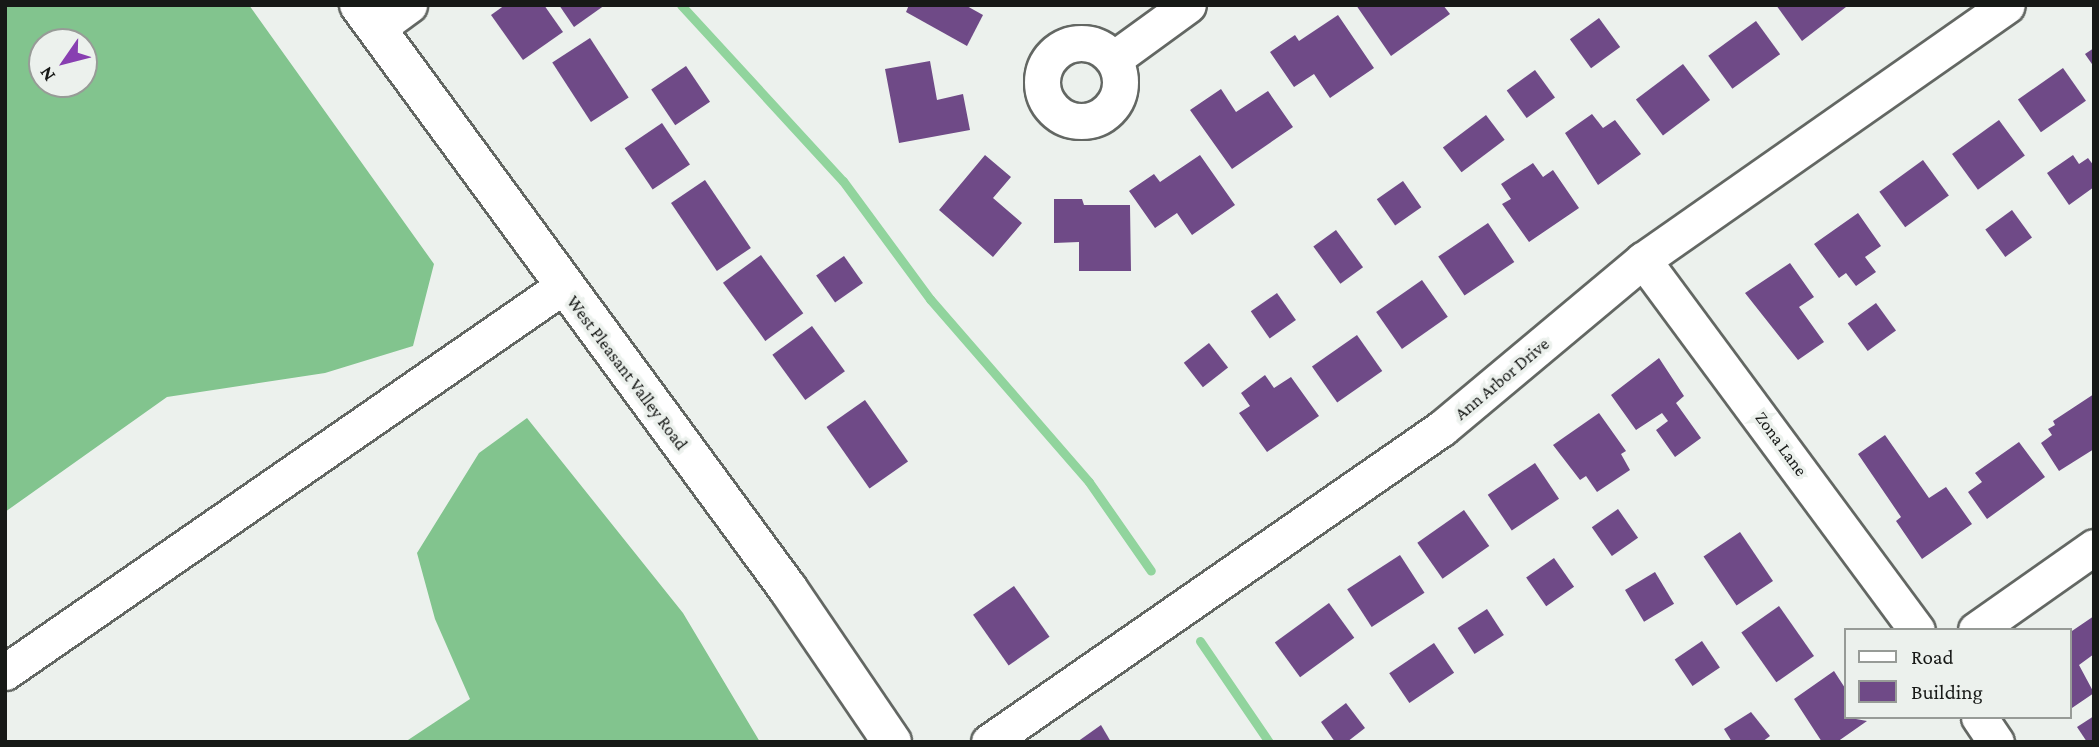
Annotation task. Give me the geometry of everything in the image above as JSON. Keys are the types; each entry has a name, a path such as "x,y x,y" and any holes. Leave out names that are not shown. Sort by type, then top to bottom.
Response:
{"main road":[{"name":"West Pleasant Valley Road","path":"367,17 788,589 892,742"}],"street":[{"path":"367,17 409,5"},
{"path":"1115,58 1188,5"},
{"name":"Ann Arbor Drive","path":"989,742 1442,428 1643,260 2007,5"},
{"name":"Zona Lane","path":"1643,260 1916,628"},
{"path":"5,672 563,286"},
{"path":"1979,628 2094,547"},
{"path":"1980,719 1996,742"}],"green space":[{"path":"5,5 249,5 434,264 413,346 325,373 167,397 5,512"},
{"path":"527,418 683,613 760,742 405,742 470,699 435,619 417,553 479,453"}],"building":[{"path":"505,5 544,5 563,32 523,60 491,15"},
{"path":"559,5 605,5 574,27"},
{"path":"909,5 965,5 983,15 967,46 906,12"},
{"path":"1356,5 1443,5 1450,14 1391,56"},
{"path":"1776,5 1844,5 1846,7 1802,41"},
{"path":"1338,15 1374,68 1330,98 1314,74 1294,87 1270,52 1295,35 1299,41"},
{"path":"1599,18 1620,47 1591,68 1570,39"},
{"path":"1756,21 1780,54 1732,89 1708,56"},
{"path":"590,38 629,98 591,122 552,63"},
{"path":"2094,48 2094,67 2085,54"},
{"path":"930,61 937,100 963,94 970,130 899,143 885,69"},
{"path":"1683,64 1710,100 1663,135 1636,100"},
{"path":"686,66 710,102 675,125 651,89"},
{"path":"2063,68 2086,101 2041,132 2018,100"},
{"path":"1535,70 1555,98 1527,118 1507,91"},
{"path":"1221,89 1236,112 1268,91 1293,127 1232,169 1190,110"},
{"path":"1592,114 1603,128 1615,120 1641,154 1598,185 1565,133"},
{"path":"1486,115 1505,140 1462,172 1443,147"},
{"path":"1999,120 2025,156 1978,190 1952,154"},
{"path":"662,123 690,164 653,190 625,148"},
{"path":"985,155 1011,177 993,198 1022,223 993,257 939,210"},
{"path":"1200,155 1235,205 1192,235 1177,213 1155,228 1129,191 1154,174 1160,182"},
{"path":"2073,155 2079,164 2088,158 2094,166 2094,187 2069,205 2047,173"},
{"path":"1923,160 1949,196 1905,227 1879,192"},
{"path":"1533,163 1543,177 1553,170 1579,208 1529,242 1502,204 1511,199 1501,184"},
{"path":"705,180 751,248 717,271 671,203"},
{"path":"1403,181 1421,207 1395,226 1377,199"},
{"path":"1054,199 1082,199 1084,205 1130,205 1131,271 1079,271 1079,242 1054,243"},
{"path":"2012,210 2032,238 2005,257 1985,229"},
{"path":"1858,213 1881,246 1865,257 1876,272 1856,286 1846,273 1839,278 1814,244"},
{"path":"1488,223 1514,262 1465,296 1438,257"},
{"path":"1336,230 1363,267 1340,284 1313,246"},
{"path":"761,255 803,313 765,341 723,283"},
{"path":"844,256 863,283 835,303 816,276"},
{"path":"1790,263 1814,297 1799,307 1824,342 1798,360 1745,293"},
{"path":"1422,280 1448,317 1402,349 1376,312"},
{"path":"1277,293 1296,320 1270,338 1251,311"},
{"path":"1876,303 1896,331 1868,351 1848,324"},
{"path":"812,326 845,371 805,400 772,355"},
{"path":"1357,335 1382,371 1337,403 1312,367"},
{"path":"1209,343 1228,367 1203,387 1184,363"},
{"path":"1659,358 1684,396 1676,403 1701,438 1675,457 1656,430 1668,421 1662,413 1636,430 1611,395"},
{"path":"1265,375 1274,388 1291,377 1319,416 1267,452 1239,413 1250,406 1241,393"},
{"path":"2094,394 2094,449 2059,471 2041,443 2052,435 2048,429 2055,425 2053,421"},
{"path":"865,400 908,461 870,488 826,427"},
{"path":"1599,413 1626,451 1621,454 1630,470 1597,492 1586,476 1580,480 1553,445"},
{"path":"1885,435 1929,498 1946,487 1972,524 1922,559 1896,521 1901,517 1858,454"},
{"path":"2019,442 2045,477 1987,519 1968,492 1982,482 1975,473"},
{"path":"1535,463 1559,499 1512,531 1488,495"},
{"path":"1618,509 1638,538 1612,556 1592,527"},
{"path":"1464,510 1489,546 1443,579 1417,543"},
{"path":"1740,532 1773,581 1737,606 1704,557"},
{"path":"1400,555 1425,593 1372,627 1347,589"},
{"path":"1554,558 1574,587 1546,606 1526,578"},
{"path":"1655,572 1674,604 1644,622 1625,590"},
{"path":"1014,586 1050,637 1009,665 973,615"},
{"path":"1329,603 1354,638 1300,677 1275,642"},
{"path":"1779,606 1814,656 1776,682 1741,632"},
{"path":"1487,609 1504,635 1475,654 1458,628"},
{"path":"2094,616 2094,654 2079,665 2094,693 2071,709 2071,632"},
{"path":"1702,641 1720,668 1693,686 1675,659"},
{"path":"1434,643 1454,673 1409,703 1389,673"},
{"path":"1834,671 1843,685 1843,719 1867,721 1837,742 1822,742 1794,699"},
{"path":"1346,703 1365,728 1347,742 1335,742 1321,722"},
{"path":"1751,712 1770,736 1762,742 1732,742 1724,729"},
{"path":"2094,716 2094,742 2087,742 2077,727"},
{"path":"1101,725 1111,742 1077,742"}],"waterway":[{"path":"681,5 843,181 930,299 1089,482 1151,571"},
{"path":"1200,641 1269,742"}]}
